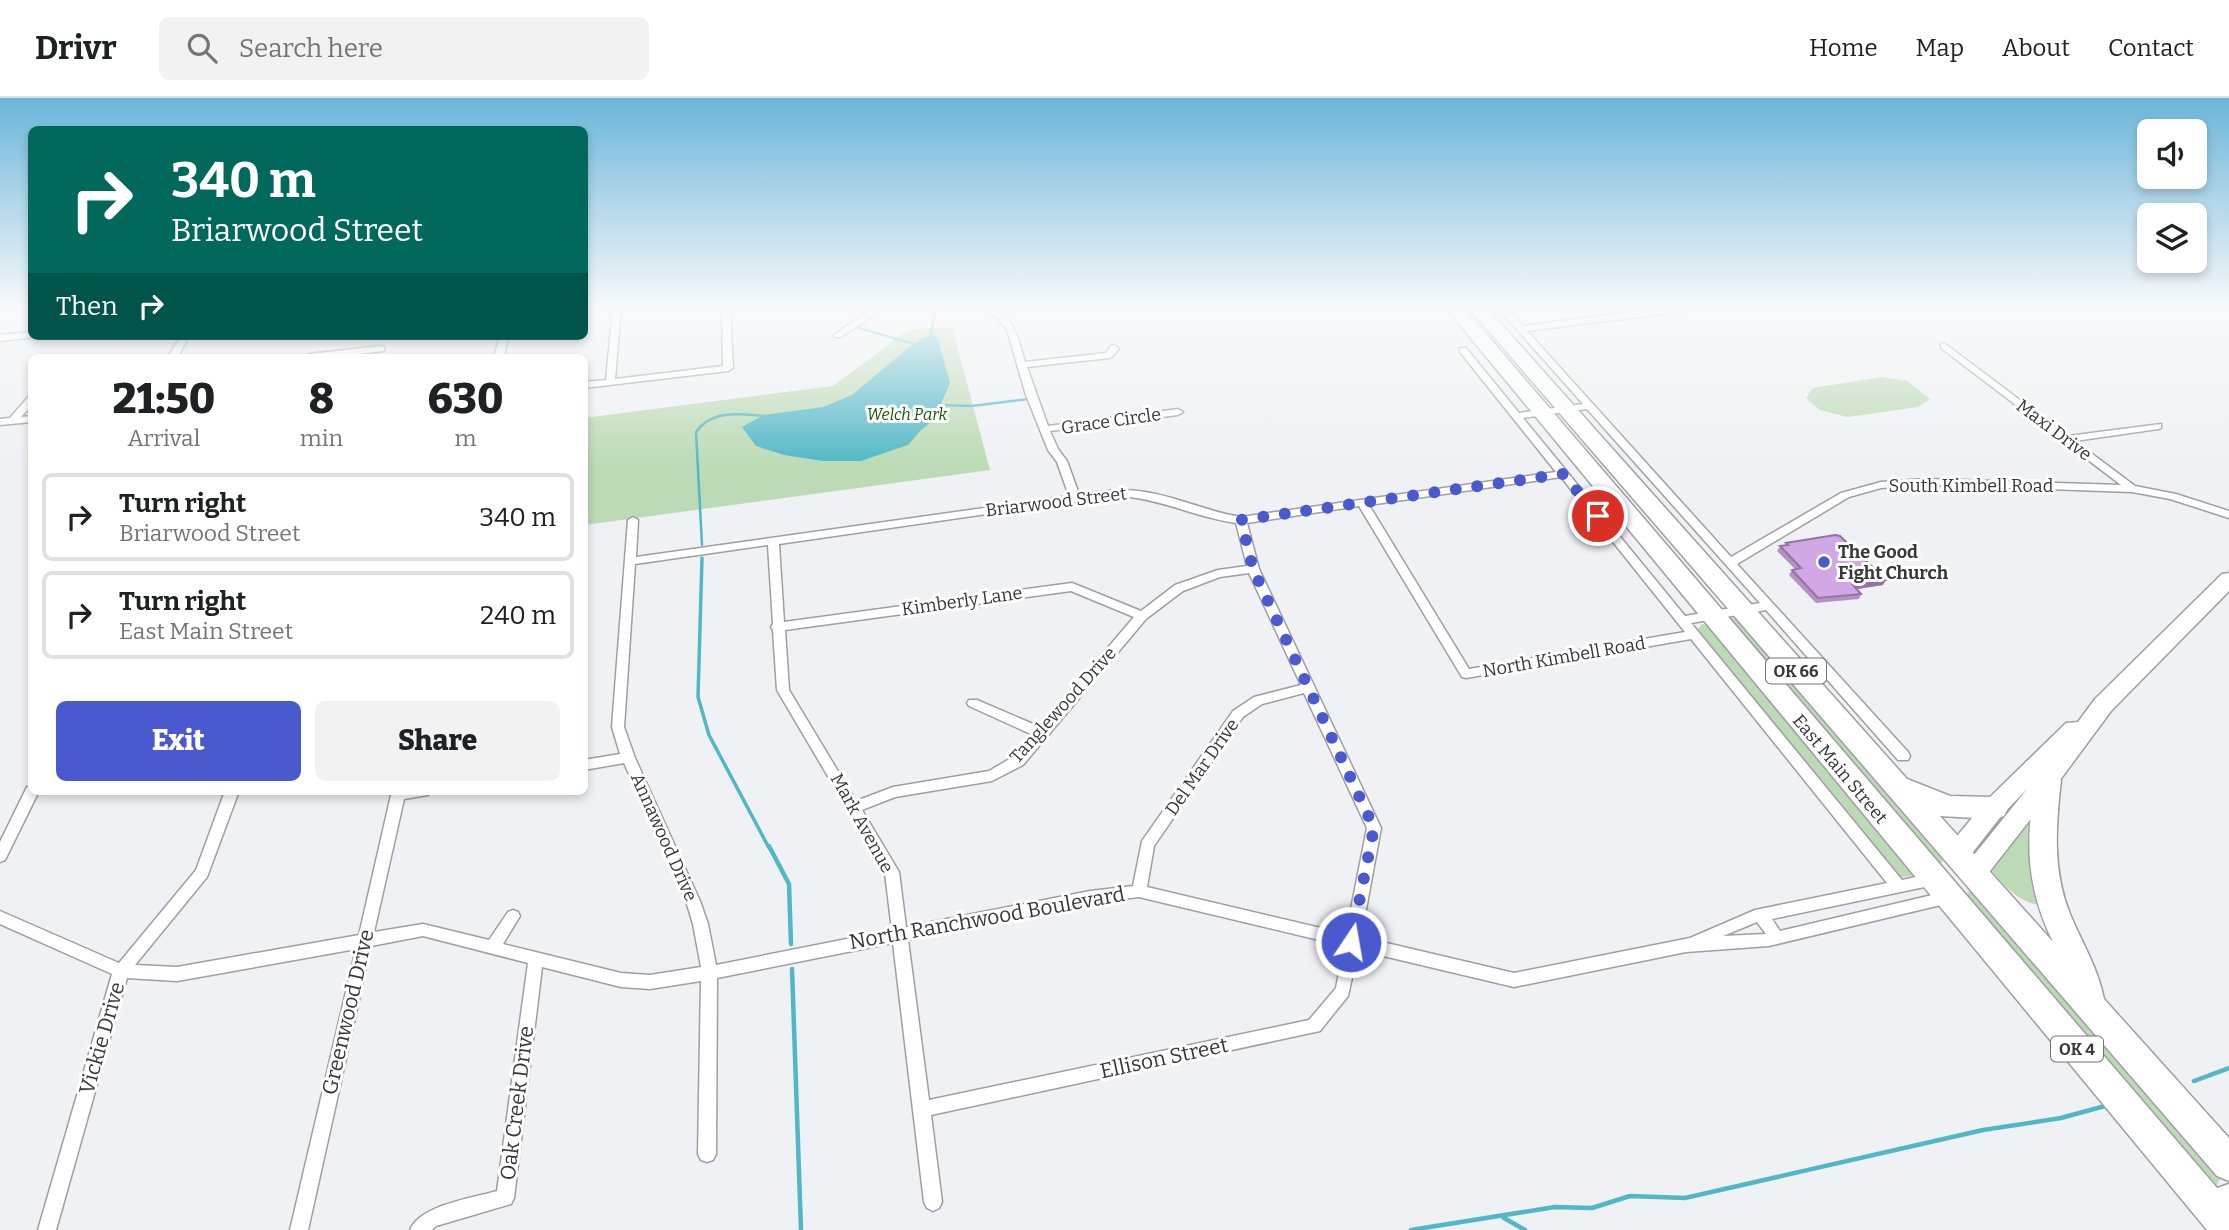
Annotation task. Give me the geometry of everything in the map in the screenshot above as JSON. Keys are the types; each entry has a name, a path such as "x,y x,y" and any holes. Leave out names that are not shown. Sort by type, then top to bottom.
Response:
{"highway":[{"name":"East Main Street","path":"1497,360 1542,413 1696,623 1942,888 2217,1197 2229,1229"},
{"name":"East Main Street","path":"1523,360 1755,608 1894,783 2229,1164"},
{"name":"OK 4","path":"2048,780 2040,831 2044,877 2054,911 2087,982 2089,1004"},
{"path":"1894,783 1947,807 1994,808"},
{"path":"1942,888 1966,863"}],"main road":[{"name":"OK 4","path":"2048,780 2099,711 2229,579"},
{"name":"OK 4","path":"1966,863 1994,808 2066,735 2099,711"},
{"path":"1966,863 2048,780"}],"street":[{"path":"610,382 612,360"},
{"path":"588,385 728,369 728,360"},
{"path":"1020,360 1053,450 1062,461 1075,498"},
{"path":"1022,365 1067,360"},
{"name":"East Main Street","path":"1471,360 1563,474 1696,623 1899,887"},
{"name":"East Main Street","path":"1548,360 1730,563 1755,608 1903,756"},
{"name":"Maxi Drive","path":"1962,360 2132,489"},
{"path":"13,421 28,403"},
{"path":"1516,415 1590,406"},
{"name":"Grace Circle","path":"1045,429 1178,412"},
{"path":"0,422 28,419"},
{"path":"2065,439 2158,425"},
{"name":"Briarwood Street","path":"630,561 1075,498 1143,492 1241,520 1563,474"},
{"name":"South Kimbell Road","path":"1730,563 1845,495 1881,485 1927,482 2132,489 2172,496 2229,515"},
{"name":"North Kimbell Road","path":"1362,503 1466,674 1696,623"},
{"name":"Annawood Drive","path":"633,520 618,719 629,757 704,928 709,973 707,1154"},
{"name":"Ellison Street","path":"922,1109 1314,1026 1343,990 1374,828 1253,569 1241,520"},
{"name":"Mark Avenue","path":"773,540 783,690 892,872 933,1202"},
{"name":"Tanglewood Drive","path":"855,807 893,792 992,776 1018,761 1142,615 1180,589 1218,574 1253,569"},
{"name":"Kimberly Lane","path":"777,627 1072,587 1142,615"},
{"path":"1696,623 1755,608"},
{"name":"Del Mar Drive","path":"1139,891 1147,845 1238,714 1258,700 1309,687"},
{"path":"973,703 1041,733"},
{"path":"588,764 629,757"},
{"path":"0,856 30,795"},
{"name":"Vickie Drive","path":"47,1230 121,971 202,873 231,795"},
{"name":"Greenwood Drive","path":"299,1230 398,795"},
{"name":"North Ranchwood Boulevard","path":"1686,945 1761,915 1899,887 1942,888"},
{"name":"North Ranchwood Boulevard","path":"0,917 121,971 177,974 423,930 636,982 709,973 900,933 1090,897 1139,891 1514,980 1686,945 1777,938 1846,922 1942,888"},
{"path":"1829,901 1846,922"},
{"path":"1761,915 1777,938"},
{"path":"493,946 513,916"},
{"name":"Oak Creek Drive","path":"419,1230 431,1219 505,1198 536,957"}],"green space":[{"name":"Welch Park","path":"868,360 961,360 990,470 588,525 588,417 833,386"},
{"path":"1881,377 1907,381 1930,399 1918,407 1847,417 1820,410 1806,398 1813,388"},
{"path":"1739,618 1945,851 1941,864 1929,856 1728,620"},
{"path":"1702,624 1716,628 1915,872 1913,876 1899,877 1697,630"},
{"path":"2037,804 2045,906 2019,897 2006,887 1988,866"},
{"path":"1969,891 1981,900 2222,1176 2216,1186 2207,1185 1962,899"}],"water":[{"path":"894,360 944,360 950,383 934,420 908,445 861,461 823,461 784,455 756,446 742,427 764,415 823,407 852,395"}],"building":[{"name":"The Good Fight Church","path":"1840,536 1886,580 1853,585 1861,594 1818,598 1792,570 1801,568 1780,546"}],"waterway":[{"path":"940,405 972,406 1029,399"},
{"path":"702,545 696,432 719,416 766,416"},
{"path":"702,558 698,697 709,735 769,848"},
{"path":"769,846 789,884 791,944"},
{"path":"792,969 801,1230"},
{"path":"2194,1081 2229,1068"},
{"path":"1411,1230 1555,1207 1592,1208 1630,1196 1685,1198 1983,1130 2061,1118 2105,1106"},
{"path":"1504,1218 1525,1230"}],"place":[{"name":"The Good Fight Church","path":"1824,562"}],"route":[{"path":"1351,942 1374,828 1253,569 1241,520 1563,474 1598,516"}]}
